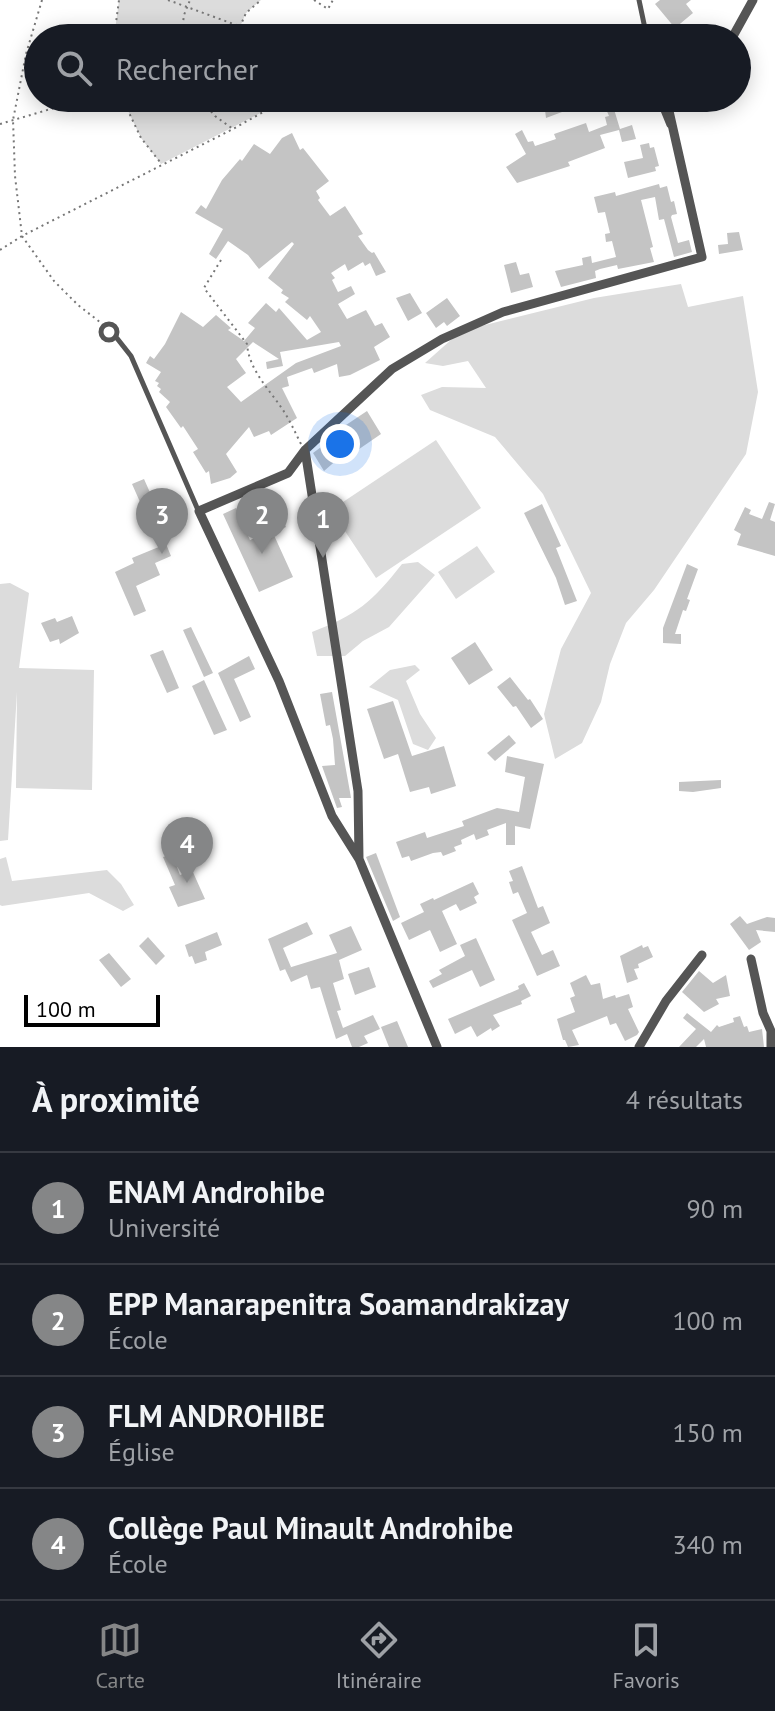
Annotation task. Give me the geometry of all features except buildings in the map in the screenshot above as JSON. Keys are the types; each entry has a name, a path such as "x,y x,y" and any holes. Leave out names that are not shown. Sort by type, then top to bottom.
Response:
{"street":[{"path":"740,24 753,0"},
{"path":"437,1047 359,859 332,816 279,681 199,511 288,473 305,450 392,369 442,339 503,312 702,257 669,112"},
{"path":"305,450 358,791 359,859"},
{"path":"639,1047 666,1001 702,955"},
{"path":"751,959 763,1013 771,1031 771,1047"}],"lane":[{"path":"639,0 644,24"},
{"path":"664,112 674,136"},
{"path":"116,337 104,339 101,331 105,326 114,326 116,337 131,356 199,511"}],"path":[{"path":"35,24 42,0"},
{"path":"116,24 119,0"},
{"path":"168,0 233,24"},
{"path":"184,24 190,0"},
{"path":"240,24 256,1 261,0"},
{"path":"314,0 328,9 333,0"},
{"path":"24,64 13,120 22,236 60,287 105,326"},
{"path":"0,124 40,112"},
{"path":"129,112 141,138 161,164"},
{"path":"211,112 233,129"},
{"path":"0,250 263,112"},
{"path":"221,260 204,288 247,344 254,369 284,411 305,450"}],"shaded area":[{"path":"119,0 261,0 246,13 241,24 116,24"},
{"path":"129,112 262,112 161,164 141,138"},
{"path":"681,284 688,307 743,296 758,392 746,454 654,590 626,623 610,664 601,702 582,743 555,759 544,714 561,649 591,593 543,494 495,437 430,410 421,395 442,387 486,388 468,361 443,366 425,363 461,331 594,298"},
{"path":"436,440 481,508 376,578 331,510"},
{"path":"477,546 495,572 456,599 438,572"},
{"path":"418,562 435,575 389,627 363,641 345,656 317,656 312,632 341,620 363,606 402,564"},
{"path":"10,583 29,593 19,668 94,670 92,790 16,788 17,692 8,840 0,841 0,584"},
{"path":"415,665 420,670 406,681 420,714 436,738 428,750 413,744 398,700 369,687 390,670"},
{"path":"6,857 12,881 107,870 121,884 134,905 123,911 89,893 2,906 0,859"}],"place":[{"name":"FLM ANDROHIBE","path":"162,554"},
{"name":"EPP Manarapenitra Soamandrakizay","path":"262,554"},
{"name":"ENAM Androhibe","path":"323,558"},
{"name":"Collège Paul Minault Androhibe","path":"187,883"}]}
